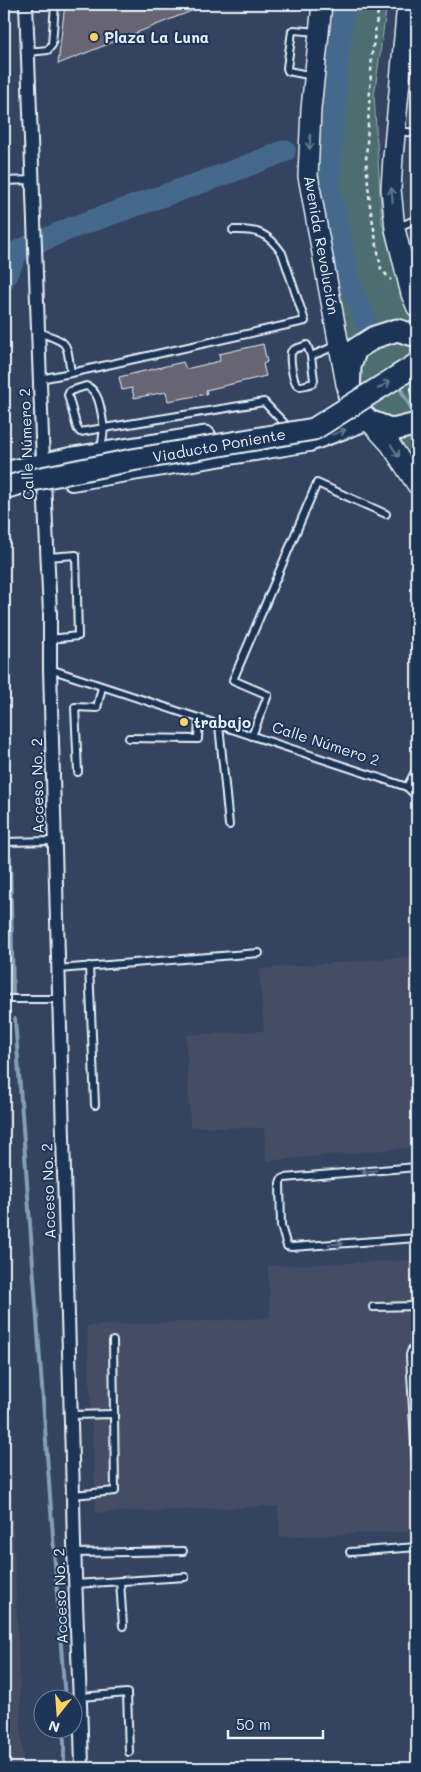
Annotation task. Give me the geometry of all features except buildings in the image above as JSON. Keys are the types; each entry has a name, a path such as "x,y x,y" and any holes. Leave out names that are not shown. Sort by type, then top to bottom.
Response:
{"main road":[{"name":"Avenida Revolución","path":"322,4 311,109 308,176 348,395"},
{"path":"407,4 410,65 395,131 391,189 395,229 415,297"},
{"path":"417,336 397,330 375,337 356,349 350,366 348,395 355,407 390,444 417,485"},
{"name":"Viaducto Poniente","path":"4,488 32,480 132,460 314,429 417,364"},
{"path":"4,473 101,454 306,421 324,413 348,395"},
{"path":"369,421 393,430 417,424"}],"street":[{"name":"Calle Número 2","path":"26,4 43,465 39,488 47,557 50,613"},
{"path":"4,495 309,442 369,421"},
{"name":"Acceso No. 2","path":"50,613 58,999 75,1584 81,1690"},
{"name":"Acceso No. 2","path":"82,1740 82,1768"}],"lane":[{"path":"28,52 48,50 52,45 54,4"},
{"path":"315,76 288,71 287,68 292,31 319,32"},
{"path":"395,131 417,133"},
{"path":"4,181 33,180"},
{"path":"395,229 417,219"},
{"path":"40,379 305,321 282,253 276,245 258,232 250,229 233,230"},
{"path":"38,332 61,340 67,347 71,373"},
{"path":"307,345 311,356 314,376 312,383 301,386 297,385 294,381 290,358 291,352 294,349 307,345"},
{"path":"311,356 339,345"},
{"path":"101,454 104,428 96,393 86,386 70,390 68,395 69,401 80,432 85,432 104,428 264,402 285,424"},
{"path":"252,736 268,695 233,680 317,483 386,514"},
{"path":"47,557 76,555 78,636 50,639"},
{"name":"Calle Número 2","path":"50,669 407,787 417,797"},
{"path":"78,772 75,707 97,708 102,686"},
{"path":"129,738 198,739 199,718"},
{"path":"219,725 229,825"},
{"path":"407,787 417,768"},
{"path":"4,842 54,841"},
{"path":"58,969 259,954"},
{"path":"89,966 95,1105"},
{"path":"4,998 58,999"},
{"path":"417,1167 284,1178 280,1183 281,1226 287,1246 417,1238"},
{"path":"374,1308 417,1306"},
{"path":"73,1495 115,1491 114,1341"},
{"path":"417,1348 412,1349 410,1355 417,1480"},
{"path":"71,1415 114,1414"},
{"path":"350,1552 417,1548"},
{"path":"74,1553 183,1551"},
{"path":"75,1584 185,1577"},
{"path":"120,1581 123,1626"},
{"path":"82,1697 127,1693 129,1752"}],"shaded area":[{"path":"417,956 417,1147 266,1161 264,1128 190,1127 186,1035 264,1031 259,969"},
{"path":"417,1260 417,1531 280,1537 278,1506 96,1513 87,1326 270,1318 268,1266"},
{"path":"4,1311 6,1349 23,1768 4,1768"}],"green space":[{"path":"319,4 387,4 374,96 382,223 406,304 417,326 417,486 343,366 305,202"}],"waterway":[{"path":"346,4 339,44 329,184 350,285 363,314 371,342"},
{"path":"4,279 18,251 71,228 285,151"},
{"path":"398,385 417,418"},
{"path":"4,639 7,704 7,821"},
{"path":"10,857 13,994"},
{"path":"15,1019 64,1690"},
{"path":"64,1740 64,1768"}],"place":[{"name":"Plaza La Luna","path":"94,37"},
{"name":"trabajo","path":"184,722"}]}
